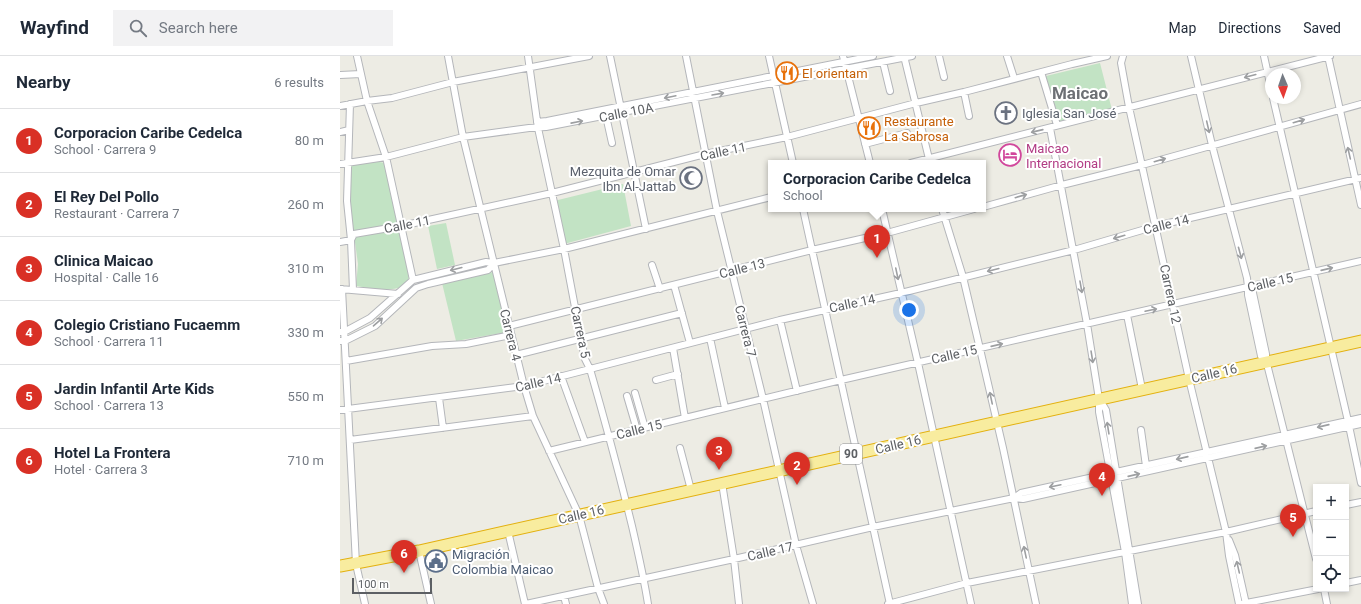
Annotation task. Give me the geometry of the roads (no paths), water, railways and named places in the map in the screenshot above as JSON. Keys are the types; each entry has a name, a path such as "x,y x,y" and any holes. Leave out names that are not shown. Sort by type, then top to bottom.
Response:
{"highway":[{"name":"Calle 16","path":"340,566 419,551 1361,341"}],"street":[{"path":"357,56 367,101 386,157 413,280"},
{"name":"Carrera 4","path":"448,56 462,137 524,386 533,416 579,515 598,588 604,604"},
{"name":"Carrera 5","path":"528,56 538,125 585,359 590,369 627,504 644,579 648,604"},
{"path":"340,106 392,98 453,82 530,66 589,56"},
{"path":"610,56 646,228"},
{"name":"Carrera 7","path":"686,56 717,211 763,399 796,545 813,604"},
{"path":"769,56 792,160"},
{"name":"Calle 10A","path":"340,164 386,157 462,137 529,128 547,121 622,110 693,95 844,59 873,56"},
{"name":"Calle 10A","path":"693,95 775,84 912,56"},
{"path":"939,56 944,77"},
{"path":"1007,56 1014,78"},
{"path":"1071,56 1072,64"},
{"name":"Calle 11","path":"340,242 351,240 354,234 480,210 552,193 705,154 787,137 1014,78 1107,56"},
{"name":"Carrera 12","path":"1123,56 1121,63 1129,107 1174,305 1189,379 1226,532 1235,555 1243,604"},
{"path":"1191,56 1248,287 1253,293 1266,354 1266,362 1315,556"},
{"path":"1264,56 1266,68"},
{"path":"1279,68 1329,56 1339,109 1358,179 1361,205"},
{"path":"904,57 929,160"},
{"path":"844,59 860,118 869,160"},
{"path":"883,62 890,91"},
{"path":"1041,72 1057,125"},
{"path":"933,160 1057,125 1265,72"},
{"path":"340,75 361,74"},
{"path":"964,92 969,116"},
{"path":"350,104 347,162 353,290"},
{"path":"1274,104 1349,424 1361,483"},
{"path":"986,206 1142,165 1361,104"},
{"name":"Calle 10A","path":"538,125 606,116 622,110"},
{"path":"606,116 612,143"},
{"path":"1050,128 1062,185 1087,324 1099,399 1099,412 1114,476 1127,552 1138,604"},
{"path":"340,132 349,130"},
{"path":"865,144 907,133"},
{"name":"Calle 14","path":"340,410 524,386 780,320 901,293 1074,250 1156,226 1358,179"},
{"path":"342,332 370,318 413,280 486,262 494,264 564,249 768,198"},
{"path":"804,212 890,604 967,582 1226,532 1313,512"},
{"path":"883,212 918,363 971,604"},
{"path":"943,212 963,277 1014,498 1036,604"},
{"name":"Calle 13","path":"509,326 812,250 887,233 963,212"},
{"name":"Calle 15","path":"549,451 841,380 1361,261"},
{"path":"342,341 375,326 416,288 488,270 494,264"},
{"path":"652,265 660,289"},
{"path":"674,285 690,343"},
{"path":"365,604 356,564 348,410 343,379 346,361 342,341 341,289 407,296"},
{"path":"516,355 682,313"},
{"path":"1126,315 1142,389"},
{"path":"780,320 797,391"},
{"path":"346,361 432,346 466,344 511,336"},
{"path":"710,338 725,408"},
{"path":"673,348 686,418"},
{"path":"656,380 678,374"},
{"path":"561,376 585,442"},
{"path":"636,393 645,428"},
{"path":"628,396 637,430"},
{"path":"439,398 443,428"},
{"path":"350,440 533,416"},
{"name":"Calle 17","path":"1349,424 1361,418"},
{"name":"Calle 17","path":"526,604 873,527 1014,498 1023,499 1114,476 1349,424 1361,424"},
{"path":"1141,430 1146,466"},
{"path":"680,448 691,490"},
{"name":"Calle 17","path":"1114,476 1146,466 1208,455"},
{"path":"722,483 734,559 739,604"},
{"path":"1349,504 1361,502"},
{"path":"508,531 526,604"},
{"path":"419,551 431,604"},
{"path":"1127,552 1132,604"},
{"path":"1349,582 1361,580"},
{"path":"1243,604 1313,590"},
{"path":"1325,592 1327,604"},
{"path":"564,596 566,604"}],"place":[{"name":"El orientam","path":"787,73"},
{"name":"Iglesia San José","path":"1006,113"},
{"name":"Restaurante La Sabrosa","path":"869,128"},
{"name":"Maicao Internacional","path":"1010,155"},
{"name":"Mezquita de Omar Ibn Al-Jattab","path":"691,178"},
{"name":"Corporacion Caribe Cedelca","path":"877,258"},
{"name":"Clinica Maicao","path":"719,470"},
{"name":"El Rey Del Pollo","path":"797,485"},
{"name":"Colegio Cristiano Fucaemm","path":"1102,496"},
{"name":"Jardin Infantil Arte Kids","path":"1293,537"},
{"name":"Migración Colombia Maicao","path":"436,561"},
{"name":"Hotel La Frontera","path":"404,573"}],"district":[{"name":"Maicao","path":"1080,93"}]}
